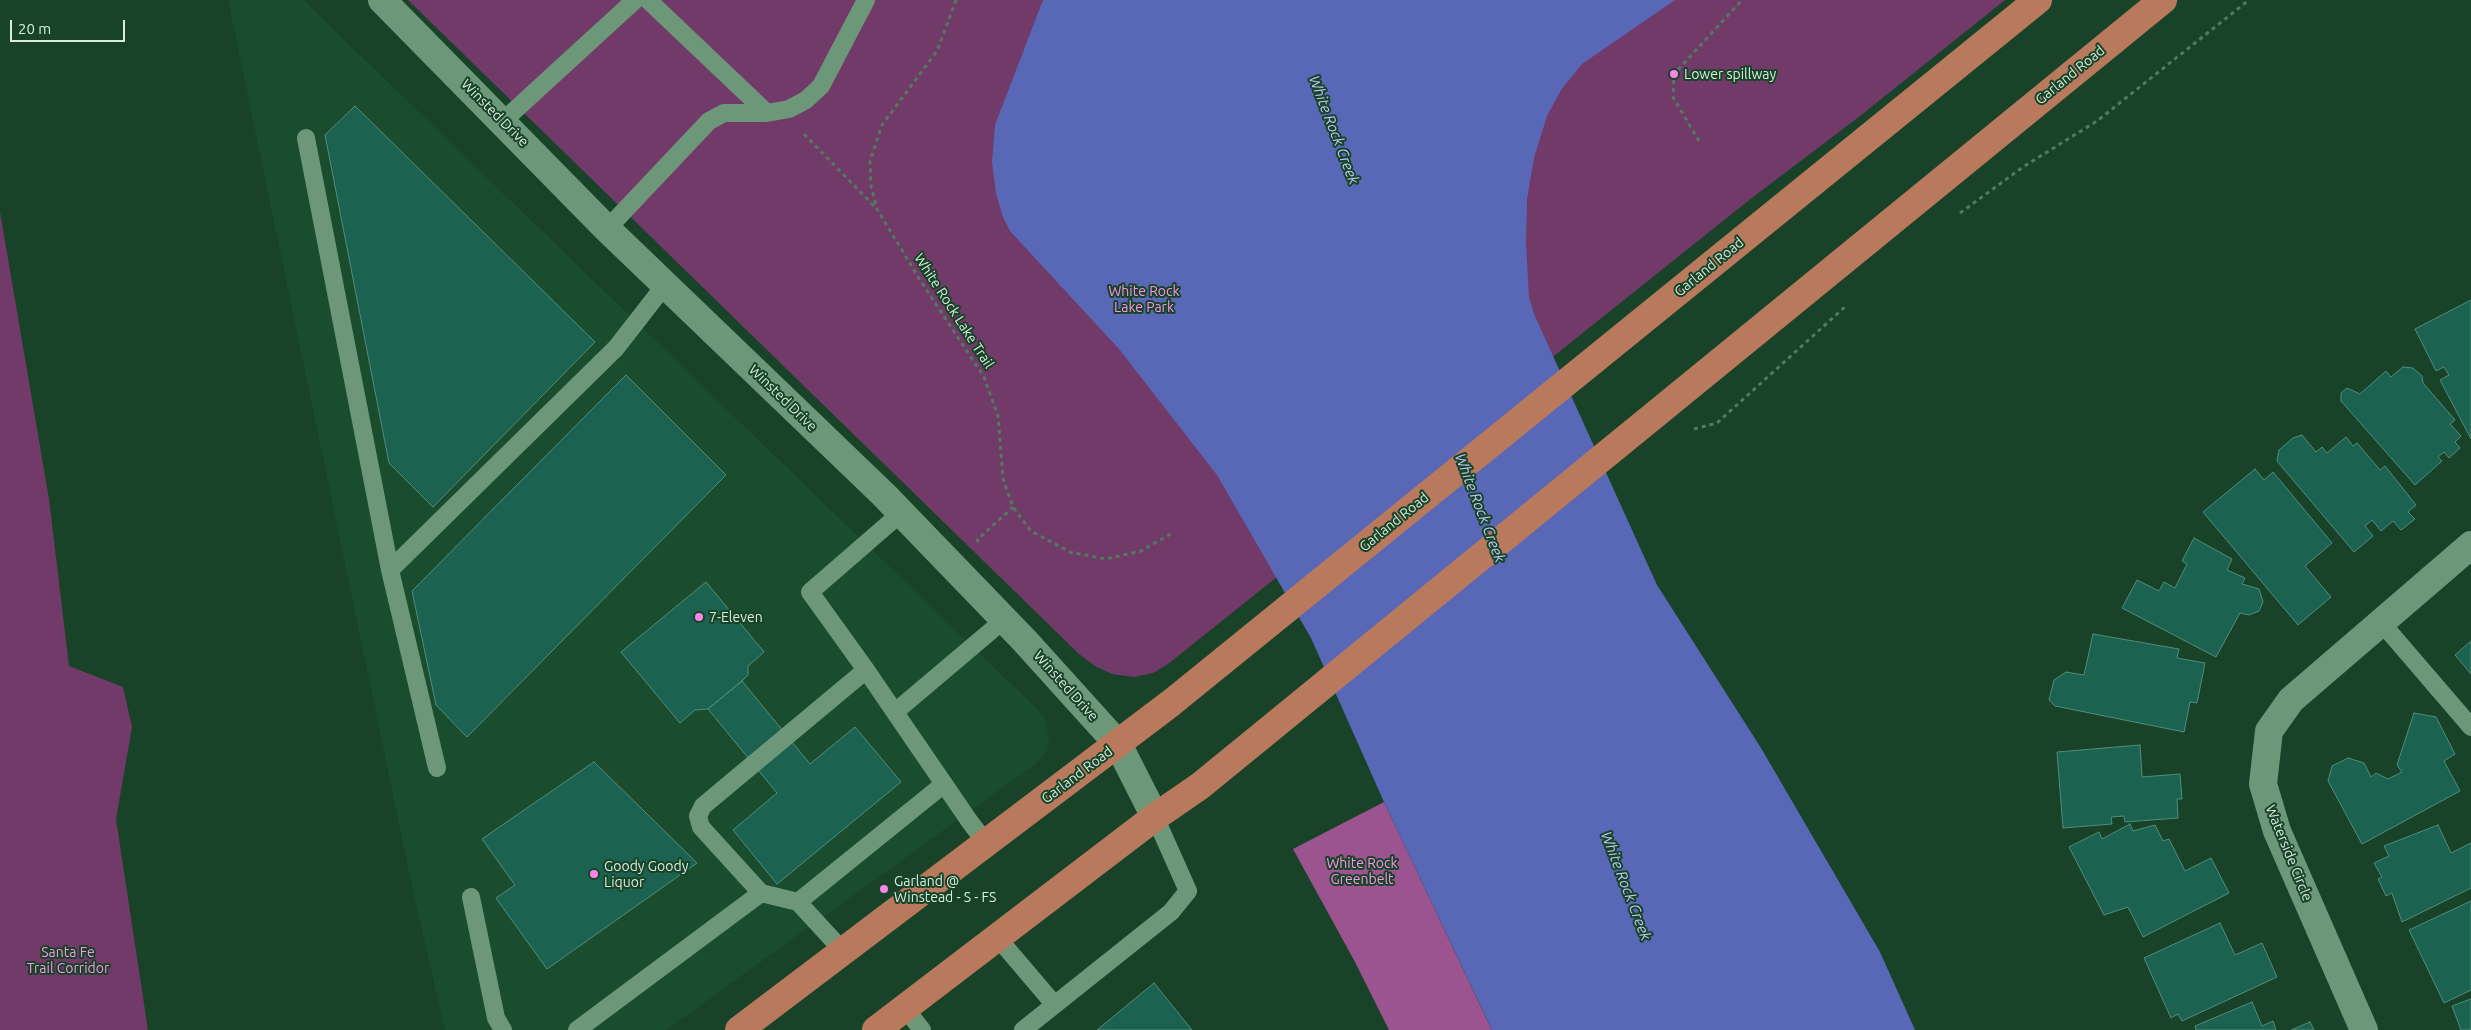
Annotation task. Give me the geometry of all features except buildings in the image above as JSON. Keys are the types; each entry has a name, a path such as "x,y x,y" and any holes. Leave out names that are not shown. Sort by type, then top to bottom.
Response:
{"main road":[{"name":"Garland Road","path":"739,1030 1118,744 2038,0"},
{"name":"Garland Road","path":"876,1030 1155,818 1200,786 2163,0"},
{"path":"2110,44 2181,0"}],"street":[{"name":"Winsted Drive","path":"382,0 607,228 901,513 1004,619 1118,744 1155,818"},
{"name":"Waterside Circle","path":"2364,1030 2278,832 2263,784 2269,731 2291,700 2380,621 2471,546"}],"lane":[{"path":"503,121 635,0"},
{"path":"648,0 767,113"},
{"path":"607,228 708,121 724,112 767,113 789,109 806,100 821,86 866,0"},
{"path":"306,138 390,570 437,768"},
{"path":"390,570 616,348 666,285"},
{"path":"901,513 810,592 987,844"},
{"path":"895,712 1004,619"},
{"path":"2380,621 2471,727"},
{"path":"842,951 798,902 761,893 701,827 698,816 703,806 866,670"},
{"path":"798,902 944,784"},
{"path":"1023,1030 1171,912 1188,891 1155,818"},
{"path":"576,1030 761,893"},
{"path":"471,896 496,1018 503,1030"},
{"path":"997,937 1054,1004"},
{"path":"905,1008 922,1030"}],"path":[{"name":"White Rock Lake Trail","path":"956,0 937,51 882,125 870,161 870,186 877,209 920,280 984,377 998,416 1004,479 1013,507 1031,531 1070,552 1106,559 1141,551 1174,532"},
{"path":"1699,141 1673,97 1674,74 1742,0"},
{"path":"1956,216 2023,167 2097,122 2249,0"},
{"path":"767,113 800,129 877,209"},
{"path":"1687,434 1694,429 1717,423 1853,300"},
{"path":"984,546 977,540 1013,507"}],"shaded area":[{"path":"228,0 303,0 1044,716 1049,738 1047,751 1034,765 666,1030 445,1030 413,891"}],"green space":[{"name":"White Rock Lake Park","path":"408,0 2005,0 1860,116 1748,201 1168,664 1153,673 1134,677 1112,674 1095,666 1079,654"},
{"name":"Santa Fe Trail Corridor","path":"0,212 49,499 69,666 123,687 132,727 116,819 148,1030 0,1030"},
{"name":"White Rock Greenbelt","path":"1384,802 1492,1030 1389,1030 1355,962 1293,849"}],"water":[{"name":"White Rock Creek","path":"1043,0 1675,0 1582,64 1561,90 1547,116 1534,158 1527,199 1526,244 1529,297 1534,314 1657,585 1761,748 1880,952 1915,1030 1492,1030 1384,802 1311,638 1217,475 1119,349 1010,231 1003,217 996,194 992,162 995,125"}],"place":[{"name":"Lower spillway","path":"1674,74"},
{"name":"7-Eleven","path":"699,617"},
{"name":"Goody Goody Liquor","path":"594,874"},
{"name":"Garland @ Winstead - S - FS","path":"884,889"}]}
